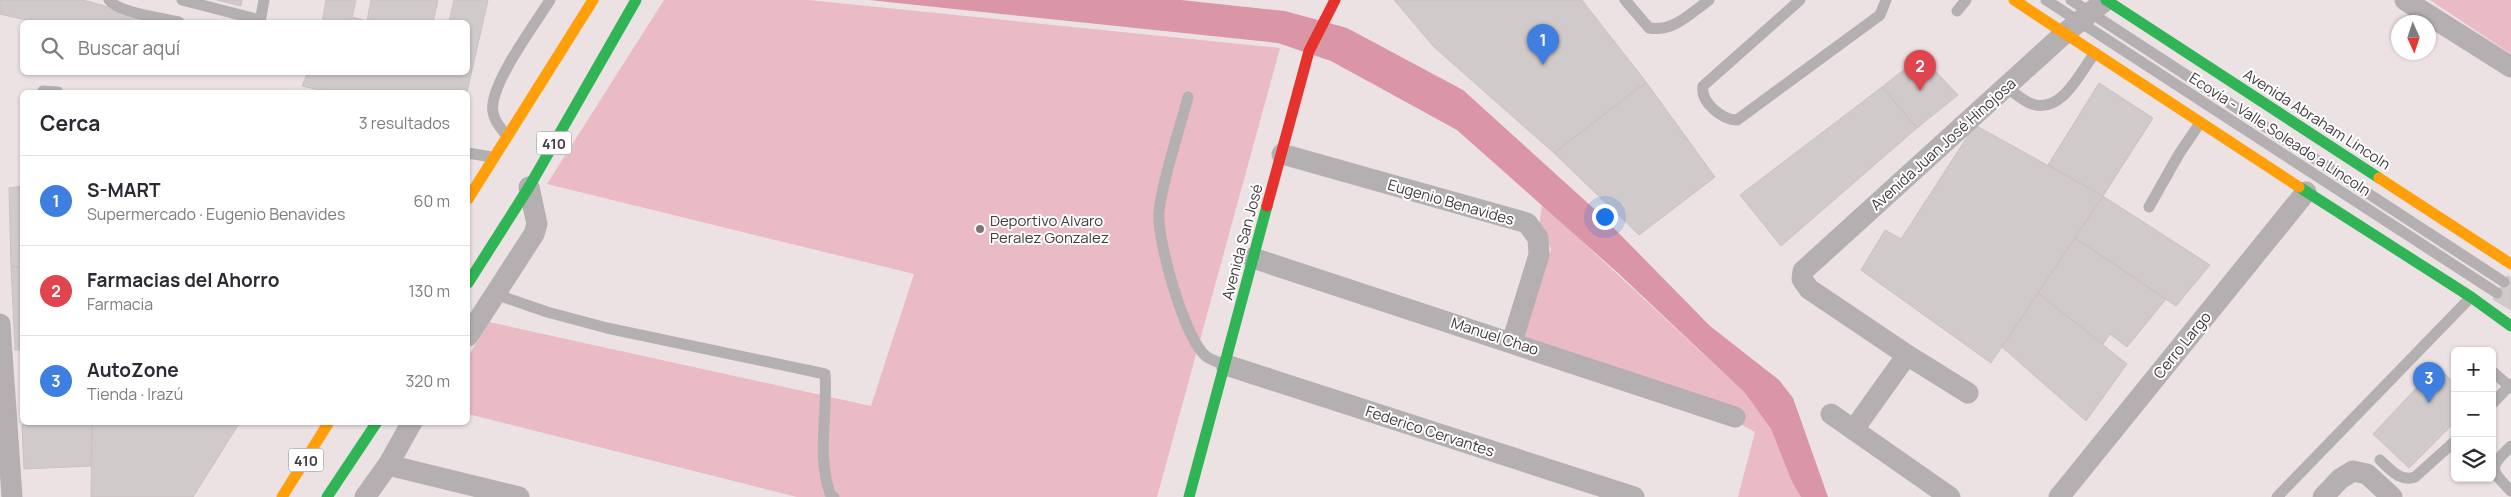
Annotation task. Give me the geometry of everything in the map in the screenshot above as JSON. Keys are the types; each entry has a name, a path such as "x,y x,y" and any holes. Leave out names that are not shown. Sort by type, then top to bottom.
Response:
{"main road":[{"path":"470,196 492,157 593,0"},
{"name":"410","path":"470,280 529,187 636,0"},
{"name":"Avenida San José","path":"1189,497 1310,51 1335,0"},
{"path":"2014,0 2092,11 2095,53 2306,192 2471,297 2511,326"},
{"name":"Avenida Abraham Lincoln","path":"2092,11 2511,264"},
{"name":"410","path":"282,497 327,425"},
{"name":"410","path":"327,497 375,425"},
{"path":"340,497 356,454"}],"street":[{"path":"2404,0 2511,67"},
{"name":"Avenida Juan José Hinojosa","path":"1907,355 1804,285 1803,271 2092,11"},
{"name":"Eugenio Benavides","path":"1282,154 1527,224 1538,238 1539,255 1512,342"},
{"path":"470,333 536,229 536,216 529,187"},
{"name":"Cerro Largo","path":"2058,497 2306,192"},
{"name":"Manuel Chao","path":"1253,258 1735,417"},
{"path":"0,324 12,497"},
{"path":"1854,430 1907,355 1968,393"},
{"name":"Federico Cervantes","path":"1226,366 1634,497"},
{"path":"1831,414 1950,497"},
{"path":"365,497 388,465 410,425"},
{"path":"388,465 519,497"},
{"path":"2323,497 2344,475 2352,471 2367,474 2392,497"}],"lane":[{"path":"108,0 112,4 129,10 171,20"},
{"path":"182,0 256,20"},
{"path":"260,20 264,0"},
{"path":"506,135 495,120 492,106 505,71 550,0"},
{"path":"1625,0 1649,28 1661,30 1673,26 1709,0"},
{"path":"1800,0 1702,86 1703,96 1721,116 1728,120 1737,120 1880,15 1886,0"},
{"path":"1957,10 1966,0"},
{"name":"Ecovía - Valle Soleado a Lincoln","path":"2046,0 2092,11 2497,293"},
{"path":"2071,0 2092,11 2504,282"},
{"path":"2006,87 2032,104 2046,106 2060,100 2095,53"},
{"path":"1188,97 1162,197 1158,224 1167,264 1189,331 1207,357 1226,366"},
{"path":"2148,207 2179,154 2200,123"},
{"path":"470,153 492,157"},
{"path":"495,294 547,312 607,328 825,374 822,456 826,482 831,496 834,497"},
{"path":"2277,497 2471,297"},
{"path":"2496,374 2510,386 2496,400"},
{"path":"2380,460 2402,479 2410,479 2416,477 2451,445"},
{"path":"2511,446 2495,462 2493,467 2495,474 2511,491"}],"shaded area":[{"name":"Deportivo Alvaro Peralez Gonzalez","path":"664,0 808,0 1280,48 1157,497 797,497 470,415 470,354 489,322 871,406 914,274 547,184"},
{"path":"869,0 1181,0 1285,11 1347,28 1463,90 1602,216 1710,326 1779,380 1793,398 1828,497 1801,497 1792,482 1771,429 1745,393 1618,273 1457,130 1331,61 1278,43"},
{"path":"2430,0 2511,0 2511,54"},
{"path":"1542,204 1745,393 1771,429 1792,482 1801,497 1738,497 1755,432 1736,422 1518,338 1551,249 1539,227"}],"building":[{"path":"0,0 83,0 156,20 26,20 0,14"},
{"path":"217,0 242,0 241,6"},
{"path":"326,0 356,0 352,17 363,20 322,20"},
{"path":"371,0 438,0 433,20 367,20"},
{"path":"454,0 488,0 467,90 320,90 302,86 307,75 470,75 470,20 449,20"},
{"path":"1394,0 1582,0 1646,82 1554,153 1434,47"},
{"path":"1921,56 1958,95 1917,128 1882,87"},
{"path":"1646,82 1715,177 1639,235 1554,153"},
{"path":"2099,83 2153,118 2103,196 2048,165"},
{"path":"1882,87 1917,128 1781,246 1740,195"},
{"path":"1975,125 2103,196 1991,363 1861,270 1885,230 1901,239"},
{"path":"20,186 20,268 11,266 9,188"},
{"path":"2103,196 2210,265 2176,306 2075,238"},
{"path":"2075,238 2166,299 2127,347 2110,334 2103,344 2038,293"},
{"path":"11,266 20,268 20,350 15,350"},
{"path":"2508,276 2511,278 2511,310 2493,299"},
{"path":"2038,293 2127,364 2086,421 2002,347"},
{"path":"2437,366 2451,380 2451,426 2409,468 2373,434"},
{"path":"22,425 92,425 91,466 24,469"},
{"path":"92,425 238,425 193,497 91,497"}],"traffic: fast":[{"path":"470,280 529,187 636,0"},
{"path":"2106,0 2379,178"},
{"path":"2299,187 2471,297 2511,326"},
{"path":"1189,497 1267,206"},
{"path":"327,497 375,425"}],"traffic: slow":[{"path":"470,196 593,0"},
{"path":"2014,0 2299,187"},
{"path":"2379,178 2511,264"},
{"path":"282,497 327,425"}],"traffic: jam":[{"path":"1267,206 1309,51 1335,0"}],"place":[{"name":"S-MART","path":"1543,65"},
{"name":"Farmacias del Ahorro","path":"1920,91"},
{"name":"Deportivo Alvaro Peralez Gonzalez","path":"980,229"},
{"name":"AutoZone","path":"2429,403"}]}
